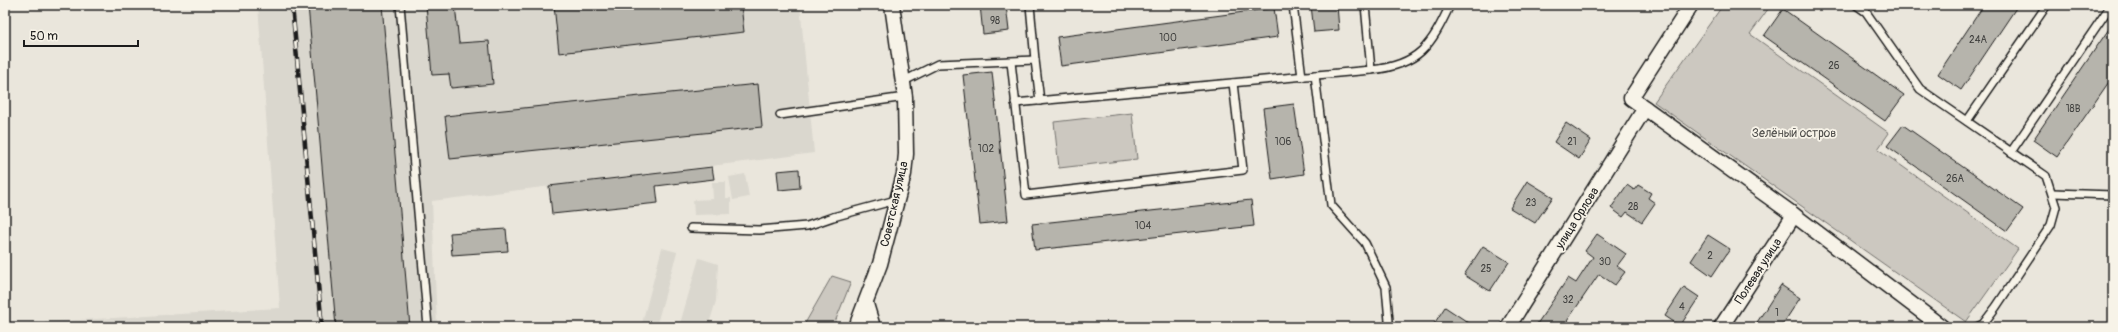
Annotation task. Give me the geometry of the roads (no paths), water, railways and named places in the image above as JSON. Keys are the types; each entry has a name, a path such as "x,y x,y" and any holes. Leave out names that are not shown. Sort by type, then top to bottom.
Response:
{"street":[{"name":"Советская улица","path":"856,327 880,264 904,174 906,154 905,97 892,5"},
{"path":"1691,5 1631,98 1794,215 1940,326"},
{"name":"улица Орлова","path":"1508,327 1646,108"},
{"name":"Полевая улица","path":"1721,327 1794,215"},
{"path":"866,304 873,327"}],"lane":[{"path":"400,5 428,327"},
{"path":"1030,5 1040,101"},
{"path":"1293,5 1302,77"},
{"path":"1365,5 1371,70"},
{"path":"1015,103 1389,68 1408,62 1426,48 1450,5"},
{"path":"1856,5 1866,12 1920,90 2046,176 2053,193 2056,207 2051,225 1996,307 1983,324 1977,327"},
{"path":"1967,122 2047,5"},
{"path":"2011,152 2111,5"},
{"path":"902,82 938,64 1035,60"},
{"path":"1011,62 1026,195 1243,170 1233,83"},
{"path":"1314,75 1331,205 1365,244 1386,287 1389,321 1388,327"},
{"path":"780,115 905,97"},
{"path":"2053,193 2113,195"},
{"path":"691,228 759,230 807,226 833,217 896,200"}],"railway":[{"path":"292,5 322,327"}],"park label":[{"name":"Зелёный остров","path":"1794,133"}]}
